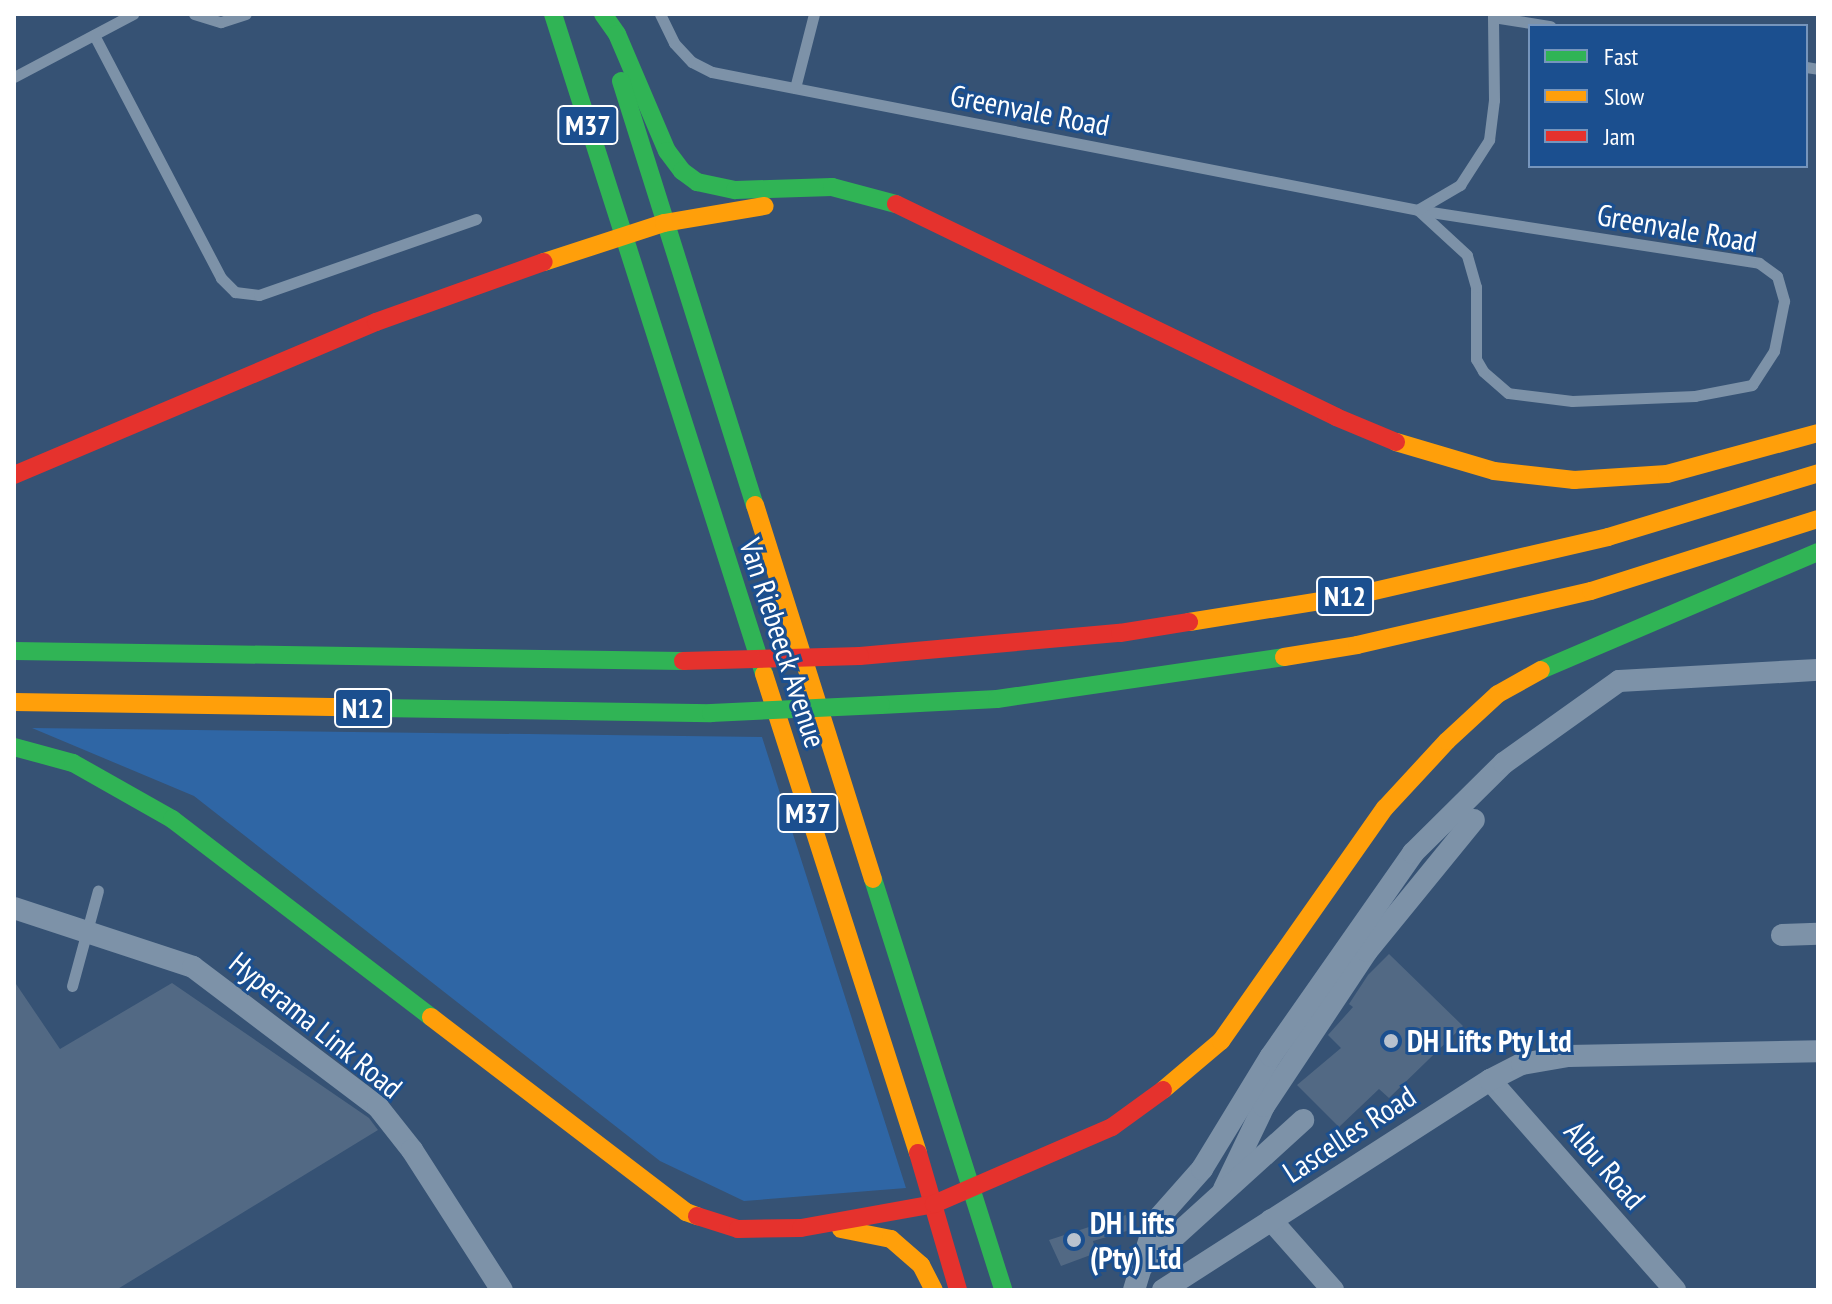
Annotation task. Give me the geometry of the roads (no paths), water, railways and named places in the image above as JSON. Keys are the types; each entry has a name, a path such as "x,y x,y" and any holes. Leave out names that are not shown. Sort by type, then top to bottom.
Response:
{"main road":[{"name":"Van Riebeeck Avenue","path":"553,14 934,1204 958,1290"},
{"name":"Van Riebeeck Avenue","path":"602,14 664,223 1003,1290"},
{"path":"602,14 617,34 667,151 682,171 697,182 735,190 832,187 872,195 1370,433 1494,471 1574,480 1667,474 1818,433"},
{"path":"14,475 376,322 622,235 664,223 798,200 872,195"},
{"name":"N12","path":"14,651 683,661 860,656 1120,633 1357,595 1608,537 1818,473"},
{"name":"N12","path":"14,702 711,713 1028,695 1357,645 1591,591 1818,519"},
{"path":"801,1228 934,1204 973,1190 1112,1127 1177,1080 1221,1041 1385,808 1447,741 1498,694 1559,660 1818,552"},
{"path":"14,747 73,763 172,819 686,1212 738,1229 846,1229 891,1239 921,1265 934,1290"}],"street":[{"path":"1134,1290 1155,1222 1202,1169 1271,1056 1413,853 1504,763 1619,681 1818,670"},
{"path":"1224,1189 1264,1106 1367,951 1474,820"},
{"name":"Hyperama Link Road","path":"14,908 193,967 378,1107 412,1150 502,1290"},
{"path":"1782,935 1818,934"},
{"name":"Lascelles Road","path":"1163,1290 1490,1080 1522,1064 1568,1056 1818,1051"},
{"name":"Albu Road","path":"1490,1080 1675,1290"},
{"path":"1141,1267 1303,1120"},
{"path":"1271,1220 1333,1290"}],"lane":[{"path":"14,77 133,14"},
{"path":"194,14 221,22 246,14"},
{"name":"Greenvale Road","path":"660,14 674,43 692,62 712,72 1418,210 1759,263 1777,276 1784,301 1774,351 1752,385 1695,396 1572,401 1508,393 1483,371 1476,359 1476,287 1467,255 1418,210"},
{"path":"795,88 814,14"},
{"path":"1418,210 1460,185 1489,140 1494,100 1493,15 1540,24"},
{"path":"94,35 221,278 235,292 259,295 476,219"},
{"path":"72,986 98,890"}],"place":[{"name":"DH Lifts Pty Ltd","path":"1391,1041"},
{"name":"DH Lifts (Pty) Ltd","path":"1074,1240"}]}
